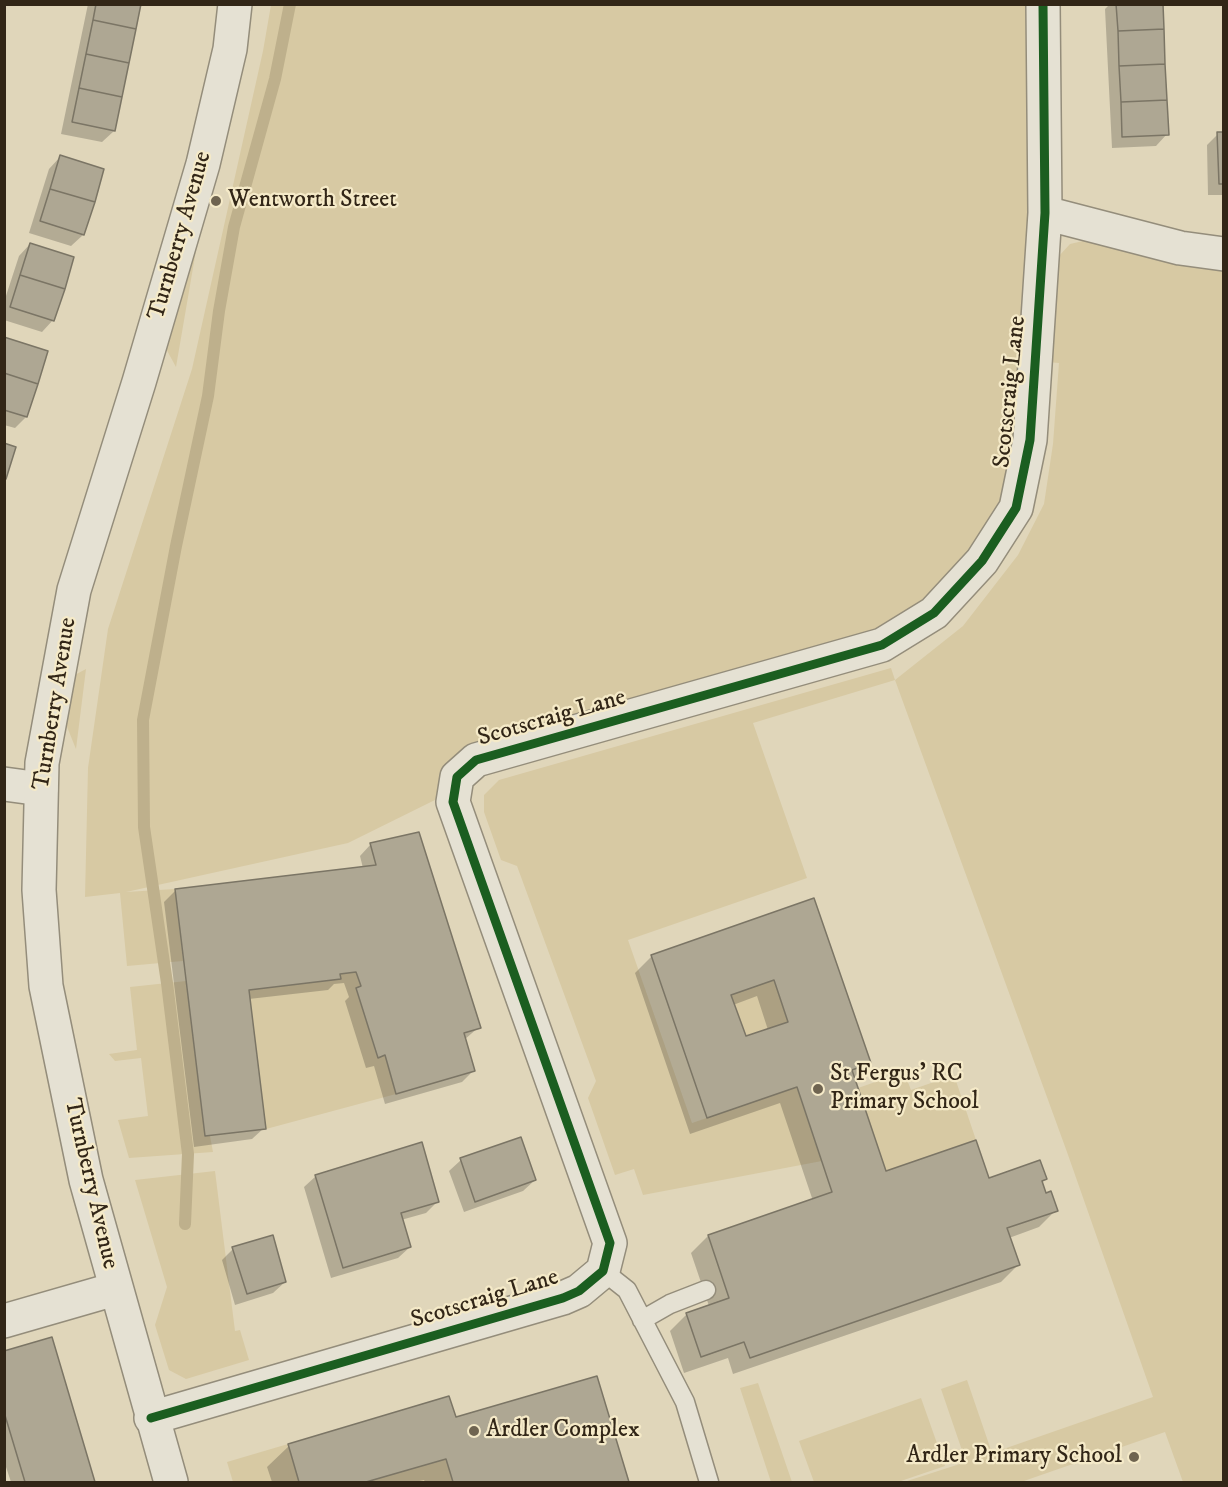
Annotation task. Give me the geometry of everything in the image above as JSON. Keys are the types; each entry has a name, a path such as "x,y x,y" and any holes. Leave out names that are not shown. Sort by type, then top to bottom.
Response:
{"street":[{"name":"Turnberry Avenue","path":"171,1482 151,1418 86,1180 46,986 39,890 42,764 74,590 203,164 230,49 235,4"},
{"name":"Scotscraig Lane","path":"151,1418 563,1298 579,1291 603,1271 610,1243 453,802 457,777 476,760 882,645 934,613 982,561 1016,508 1030,440 1045,213 1043,4"},
{"path":"1045,213 1180,248 1224,254"},
{"path":"4,784 41,789"},
{"path":"4,1321 115,1289"}],"lane":[{"path":"603,1271 627,1290 685,1402 709,1482"},
{"path":"642,1320 670,1304 706,1290"}],"shaded area":[{"path":"271,5 1030,5 1032,214 1018,438 1006,496 970,553 923,602 875,635 480,746 441,797 348,843 126,892 175,889 183,961 127,966 120,893 85,897 88,768 108,629 192,369 263,51"},
{"path":"199,233 176,367 164,345"},
{"path":"1083,241 1223,270 1223,1482 1183,1482 1165,1432 1021,1482 904,1482 966,1462 941,1389 967,1380 992,1453 1153,1397 1067,1152 895,680 963,626 1018,555 1044,504 1053,444 1059,363 1047,362 1059,256 1070,244"},
{"path":"891,668 895,680 753,723 807,878 628,940 692,1123 797,1087 822,1161 643,1195 634,1169 615,1175 588,1098 596,1081 517,866 501,860 484,812 484,795 499,780"},
{"path":"86,669 76,749 63,717 69,678"},
{"path":"356,972 361,986 356,988 377,1057 385,1055 396,1094 266,1129 249,990 340,979 340,974"},
{"path":"774,980 788,1022 746,1036 731,995"},
{"path":"186,981 205,1136 210,1136 213,1152 129,1158 118,1120 148,1116 141,1058 115,1061 109,1054 137,1050 130,987"},
{"path":"904,1072 911,1090 954,1075 976,1140 886,1171 858,1088"},
{"path":"215,1171 235,1331 240,1330 249,1360 186,1379 169,1370 155,1325 167,1287 135,1180"},
{"path":"758,1383 792,1482 771,1482 740,1388"},
{"path":"921,1398 945,1466 898,1482 814,1482 799,1441"},
{"path":"288,1444 299,1482 233,1482 227,1462"},
{"path":"446,1459 453,1482 366,1482"}],"building":[{"path":"96,4 141,4 136,29 93,20"},
{"path":"1116,4 1163,4 1164,29 1118,31"},
{"path":"93,20 136,29 129,63 86,54"},
{"path":"1164,29 1165,64 1119,66 1118,31"},
{"path":"86,54 129,63 122,97 79,88"},
{"path":"1165,64 1167,100 1121,102 1119,66"},
{"path":"79,88 122,97 115,131 72,122"},
{"path":"1167,100 1169,135 1122,137 1121,102"},
{"path":"1217,132 1224,132 1224,184 1219,184"},
{"path":"60,155 104,169 95,202 50,189"},
{"path":"50,189 95,202 84,235 40,221"},
{"path":"30,243 74,257 65,289 20,275"},
{"path":"20,275 65,289 54,321 10,307"},
{"path":"4,337 48,351 38,384 4,373"},
{"path":"4,373 38,384 27,417 4,410"},
{"path":"4,443 16,447 6,479 4,479"},
{"path":"419,832 481,1028 464,1033 475,1071 396,1094 385,1055 378,1058 356,988 361,986 356,972 340,974 341,979 249,990 266,1129 205,1136 175,889 376,865 370,843"},
{"path":"814,898 871,1063 852,1070 886,1171 976,1140 989,1178 1040,1160 1047,1179 1042,1181 1046,1193 1051,1191 1058,1211 1007,1228 1020,1265 750,1358 744,1342 701,1357 686,1313 729,1298 708,1235 832,1192 797,1087 707,1118 651,955","holes":["774,980 788,1022 746,1036 731,995"]},
{"path":"521,1137 536,1180 475,1202 460,1158"},
{"path":"422,1142 439,1202 401,1213 411,1247 343,1268 315,1175"},
{"path":"273,1235 286,1282 247,1294 232,1247"},
{"path":"52,1337 95,1482 25,1482 4,1412 4,1351"},
{"name":"Ardler Complex","path":"597,1376 629,1482 453,1482 446,1459 366,1482 299,1482 288,1444 449,1396 456,1417"}],"waterway":[{"path":"185,1224 188,1154 167,983 144,827 143,720 176,546 208,396 219,311 234,227 275,79 290,4"}],"cycle path":[{"path":"151,1418 563,1298 579,1291 603,1271 610,1243 453,802 457,777 476,760 882,645 934,613 982,561 1016,508 1030,440 1045,213 1043,4"}],"place":[{"name":"Wentworth Street","path":"216,201"},
{"name":"St Fergus' RC Primary School","path":"818,1089"},
{"name":"Ardler Complex","path":"474,1431"},
{"name":"Ardler Primary School","path":"1134,1457"}]}
